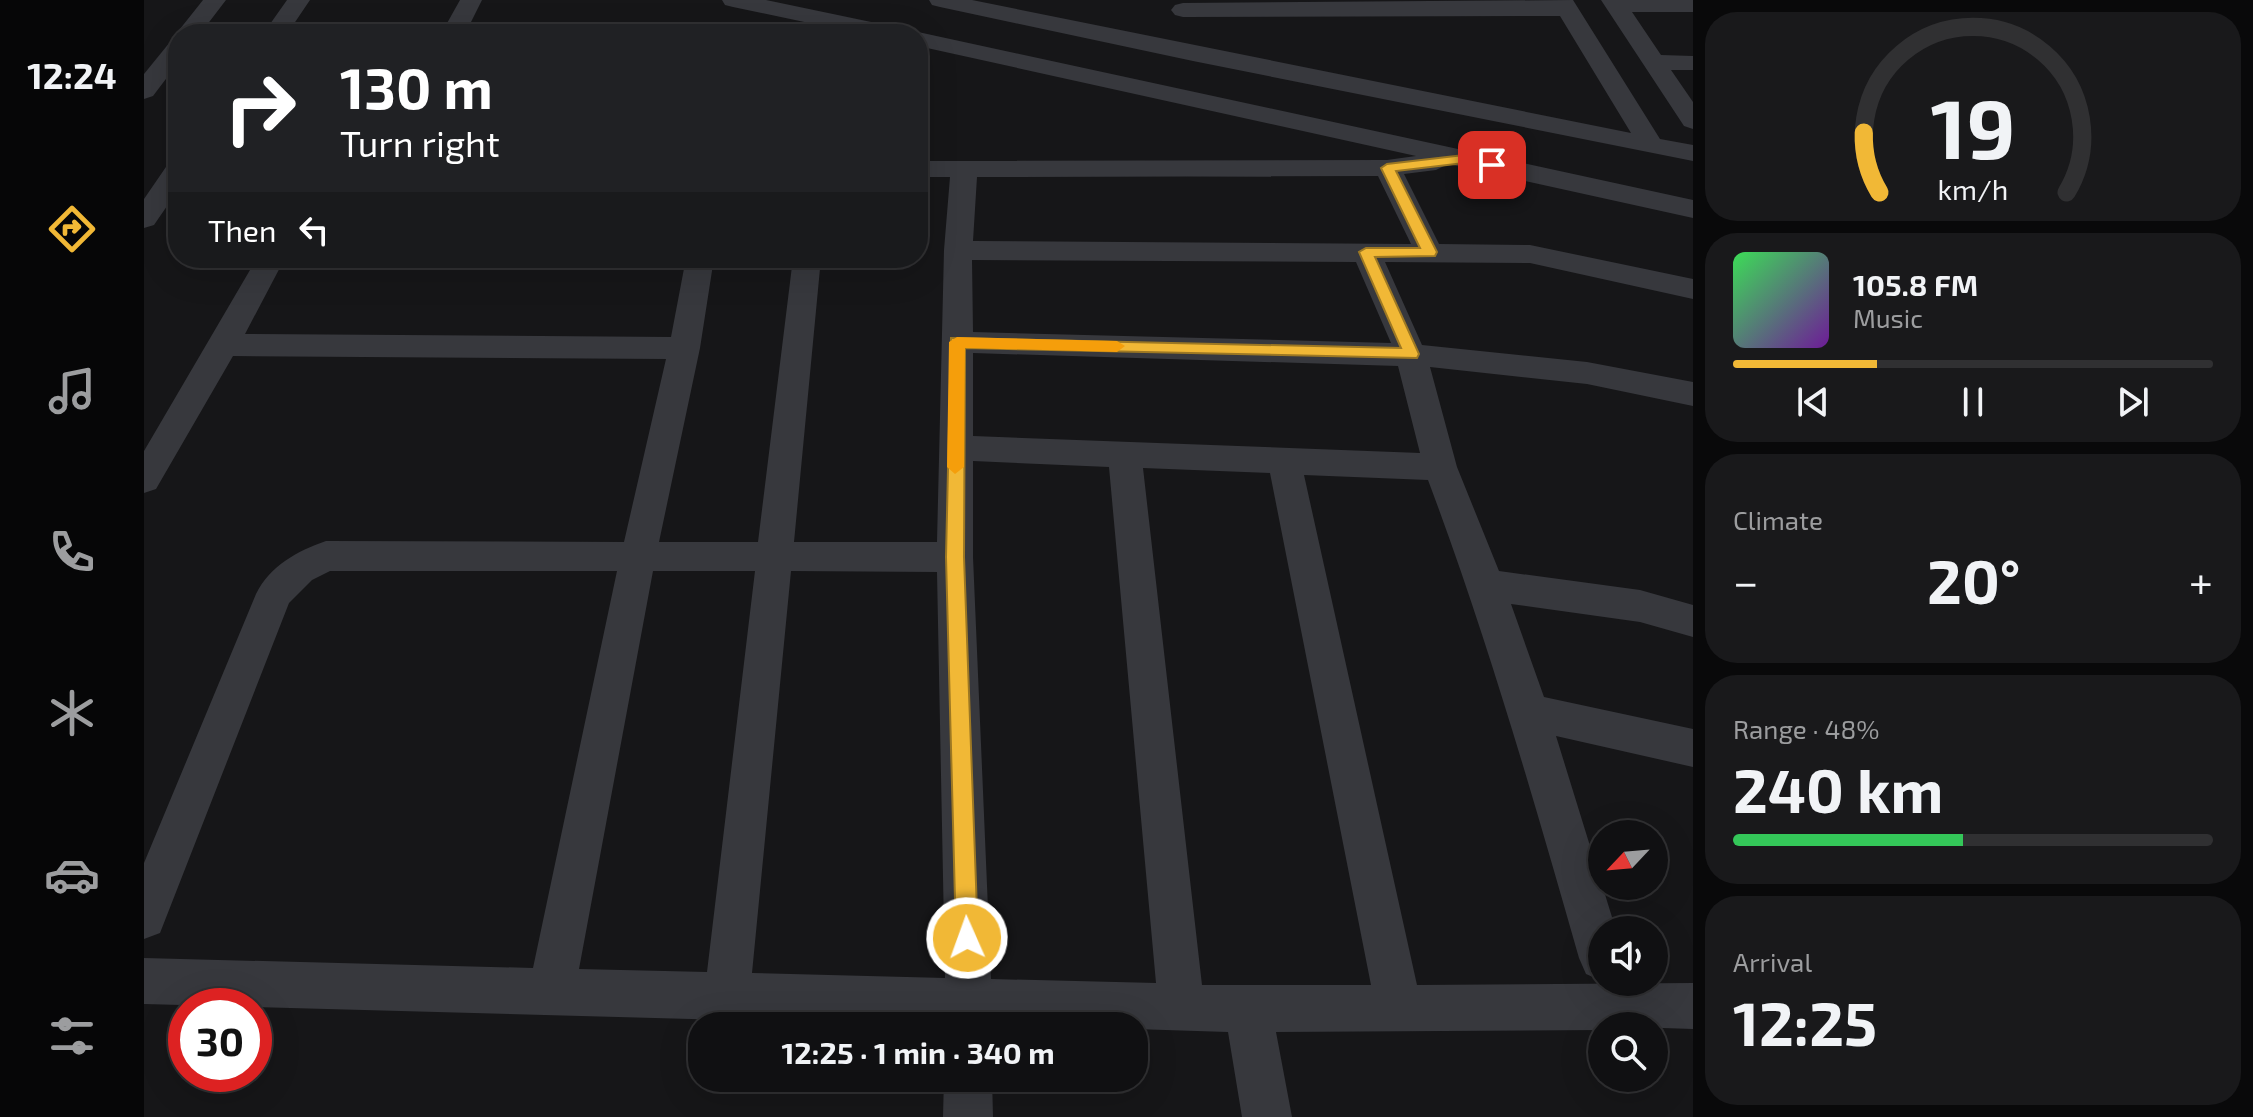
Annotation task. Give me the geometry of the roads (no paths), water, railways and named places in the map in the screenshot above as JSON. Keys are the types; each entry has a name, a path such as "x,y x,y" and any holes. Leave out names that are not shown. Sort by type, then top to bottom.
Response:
{"street":[{"path":"196,24 215,0"},
{"path":"282,24 299,0"},
{"path":"458,24 471,0"},
{"path":"733,0 858,24"},
{"path":"940,0 1193,54 1693,153"},
{"path":"1614,2 1693,5"},
{"path":"1614,2 1693,121"},
{"path":"752,24 757,3"},
{"path":"1193,54 1182,5 1565,5 1650,143"},
{"path":"928,41 1693,209"},
{"path":"144,91 168,60"},
{"path":"1654,62 1693,63"},
{"path":"928,169 1387,168 1464,159"},
{"path":"1387,168 1429,252"},
{"path":"964,169 958,250 955,557 969,1012"},
{"path":"144,219 168,184"},
{"path":"958,250 1530,254 1693,289"},
{"path":"1366,252 1411,354 1440,467 1486,585 1529,712 1590,916"},
{"path":"144,480 266,268"},
{"path":"551,993 698,268"},
{"path":"727,997 806,268"},
{"path":"957,342 1411,354 1506,360 1622,376 1693,394"},
{"path":"224,345 684,348"},
{"path":"956,448 1440,467"},
{"path":"1125,455 1181,1008"},
{"path":"1284,461 1399,1008"},
{"path":"144,917 274,594 299,569 326,556 955,557"},
{"path":"1486,585 1640,606 1693,621"},
{"path":"1529,712 1693,748"},
{"path":"144,981 727,997 941,1012"},
{"path":"1040,1012 1181,1008 1399,1008 1588,996"},
{"path":"1626,996 1693,1006"},
{"path":"1248,1009 1267,1117"},
{"path":"968,1092 968,1117"}]}
